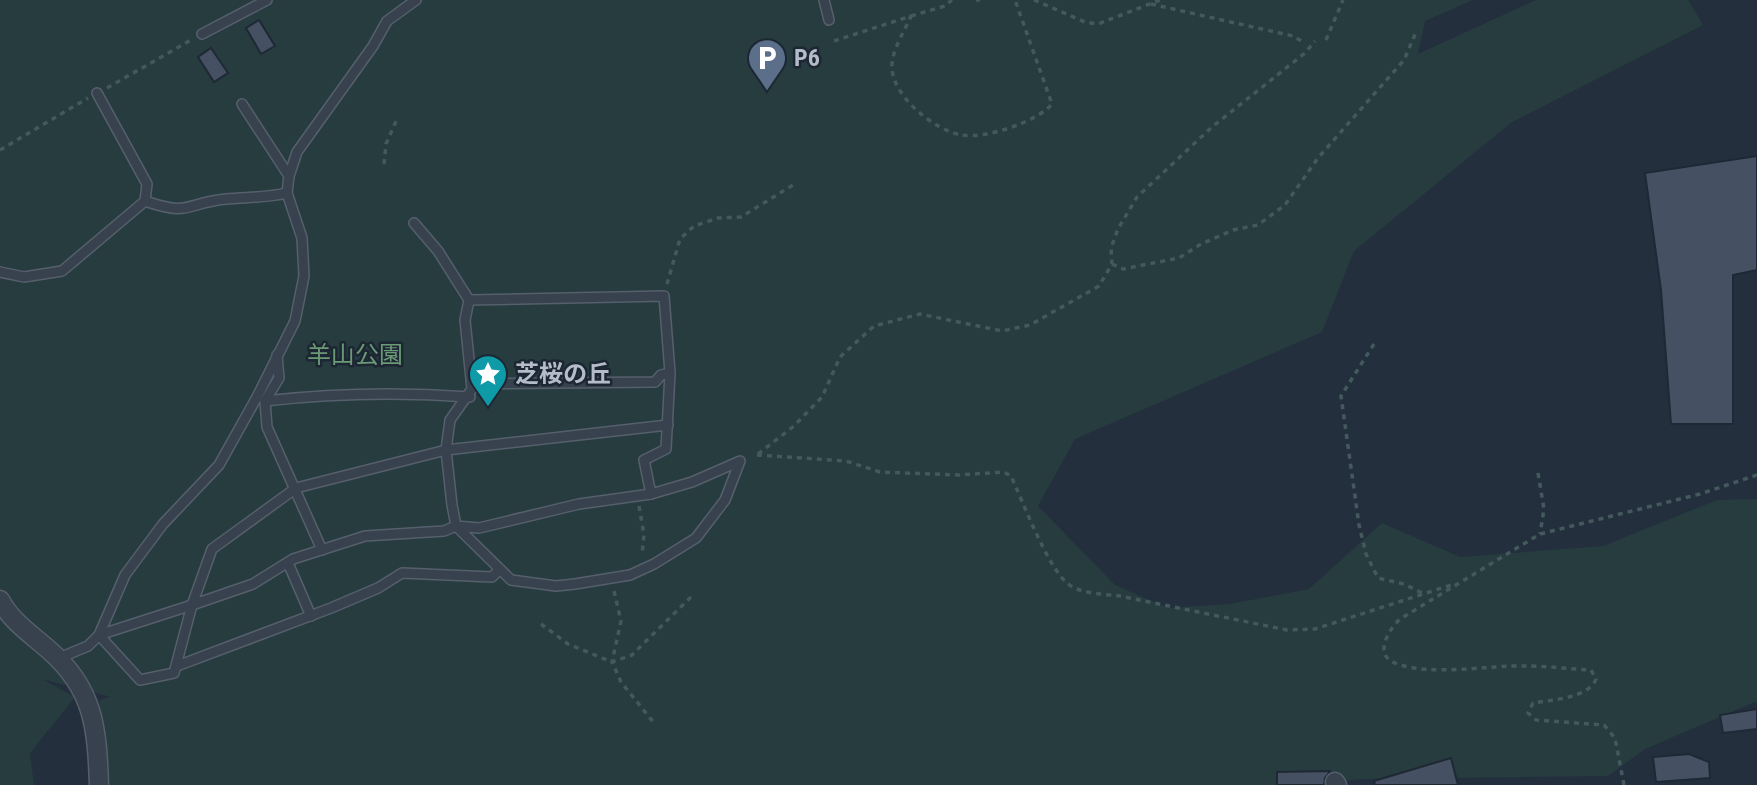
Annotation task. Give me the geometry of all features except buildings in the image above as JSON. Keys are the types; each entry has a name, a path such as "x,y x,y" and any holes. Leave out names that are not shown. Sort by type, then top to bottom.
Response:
{"street":[{"path":"0,600 7,614 59,659 78,681 91,707 99,785"}],"lane":[{"path":"202,34 267,0"},
{"path":"59,659 88,646 99,635 125,575 163,524 219,464 295,321 304,276 302,238 287,193 297,152 373,46 387,21 416,0"},
{"path":"824,0 829,20"},
{"path":"0,272 24,277 62,271 145,201 147,184 97,93"},
{"path":"242,104 289,176"},
{"path":"145,201 173,211 227,199 244,200 287,193"},
{"path":"414,223 438,251 469,300 465,320 473,384 470,397 450,420 446,450 456,526 511,580 556,586 611,578 641,570 696,538 725,500 740,461"},
{"path":"469,300 664,296 670,373 668,425 666,449 644,460 651,494"},
{"path":"278,355 279,378 265,401 267,427 322,550"},
{"path":"473,384 655,382 661,375 670,373"},
{"path":"265,401 327,394 392,392 470,397"},
{"path":"99,635 140,680 174,673 192,605 212,549 296,488 446,450 668,425"},
{"path":"99,635 253,584 288,563 365,536 444,531 456,526 479,528 579,504 651,494 692,482 740,461"},
{"path":"288,563 311,616"},
{"path":"177,666 311,616 378,588 402,573 492,577 499,570"}],"path":[{"path":"834,41 945,6 952,0"},
{"path":"911,16 891,66 896,85 915,110 962,135 1018,127 1042,115 1052,104 1015,0"},
{"path":"1034,0 1085,22 1098,24 1160,0"},
{"path":"1325,40 1343,0"},
{"path":"1151,4 1293,36 1303,41"},
{"path":"1112,264 1123,269 1179,258 1201,244 1233,230 1258,225 1285,205 1318,158 1404,60 1416,32"},
{"path":"740,461 757,455 794,426 822,397 840,358 874,326 920,314 993,331 1030,325 1100,286 1112,264 1114,237 1138,197 1212,127 1305,53 1315,41"},
{"path":"384,164 386,144 397,118"},
{"path":"664,296 680,239 694,226 718,219 741,217 793,185"},
{"path":"1374,344 1341,396 1348,425 1359,525 1366,554 1378,578 1404,584 1424,594"},
{"path":"757,455 846,461 880,472 959,475 1004,472 1011,476 1056,570 1068,585 1091,593 1119,596 1287,630 1315,629 1463,581"},
{"path":"1538,474 1544,509 1540,534"},
{"path":"1624,785 1615,738 1604,725 1536,720 1528,713 1533,703 1573,695 1589,687 1597,679 1591,670 1525,666 1419,668 1394,663 1387,657 1384,647 1389,630 1394,624 1540,534 1700,494 1757,475"},
{"path":"637,495 644,535 641,570"},
{"path":"611,578 621,621 612,662 621,682 654,723"},
{"path":"541,624 568,644 612,662 632,654 692,596"}],"green space":[{"name":"羊山公園","path":"0,0 1473,0 1425,21 1418,54 1536,0 1688,0 1703,25 1512,122 1354,251 1322,332 1075,439 1038,506 1115,585 1168,608 1230,604 1309,589 1382,523 1460,557 1603,546 1717,500 1757,499 1757,701 1645,749 1608,776 1363,779 1306,785 110,785 99,700 111,697 42,679 75,697 30,753 34,785 0,785"}],"place":[{"name":"P6","path":"767,92"},
{"name":"芝桜の丘","path":"488,408"}]}
